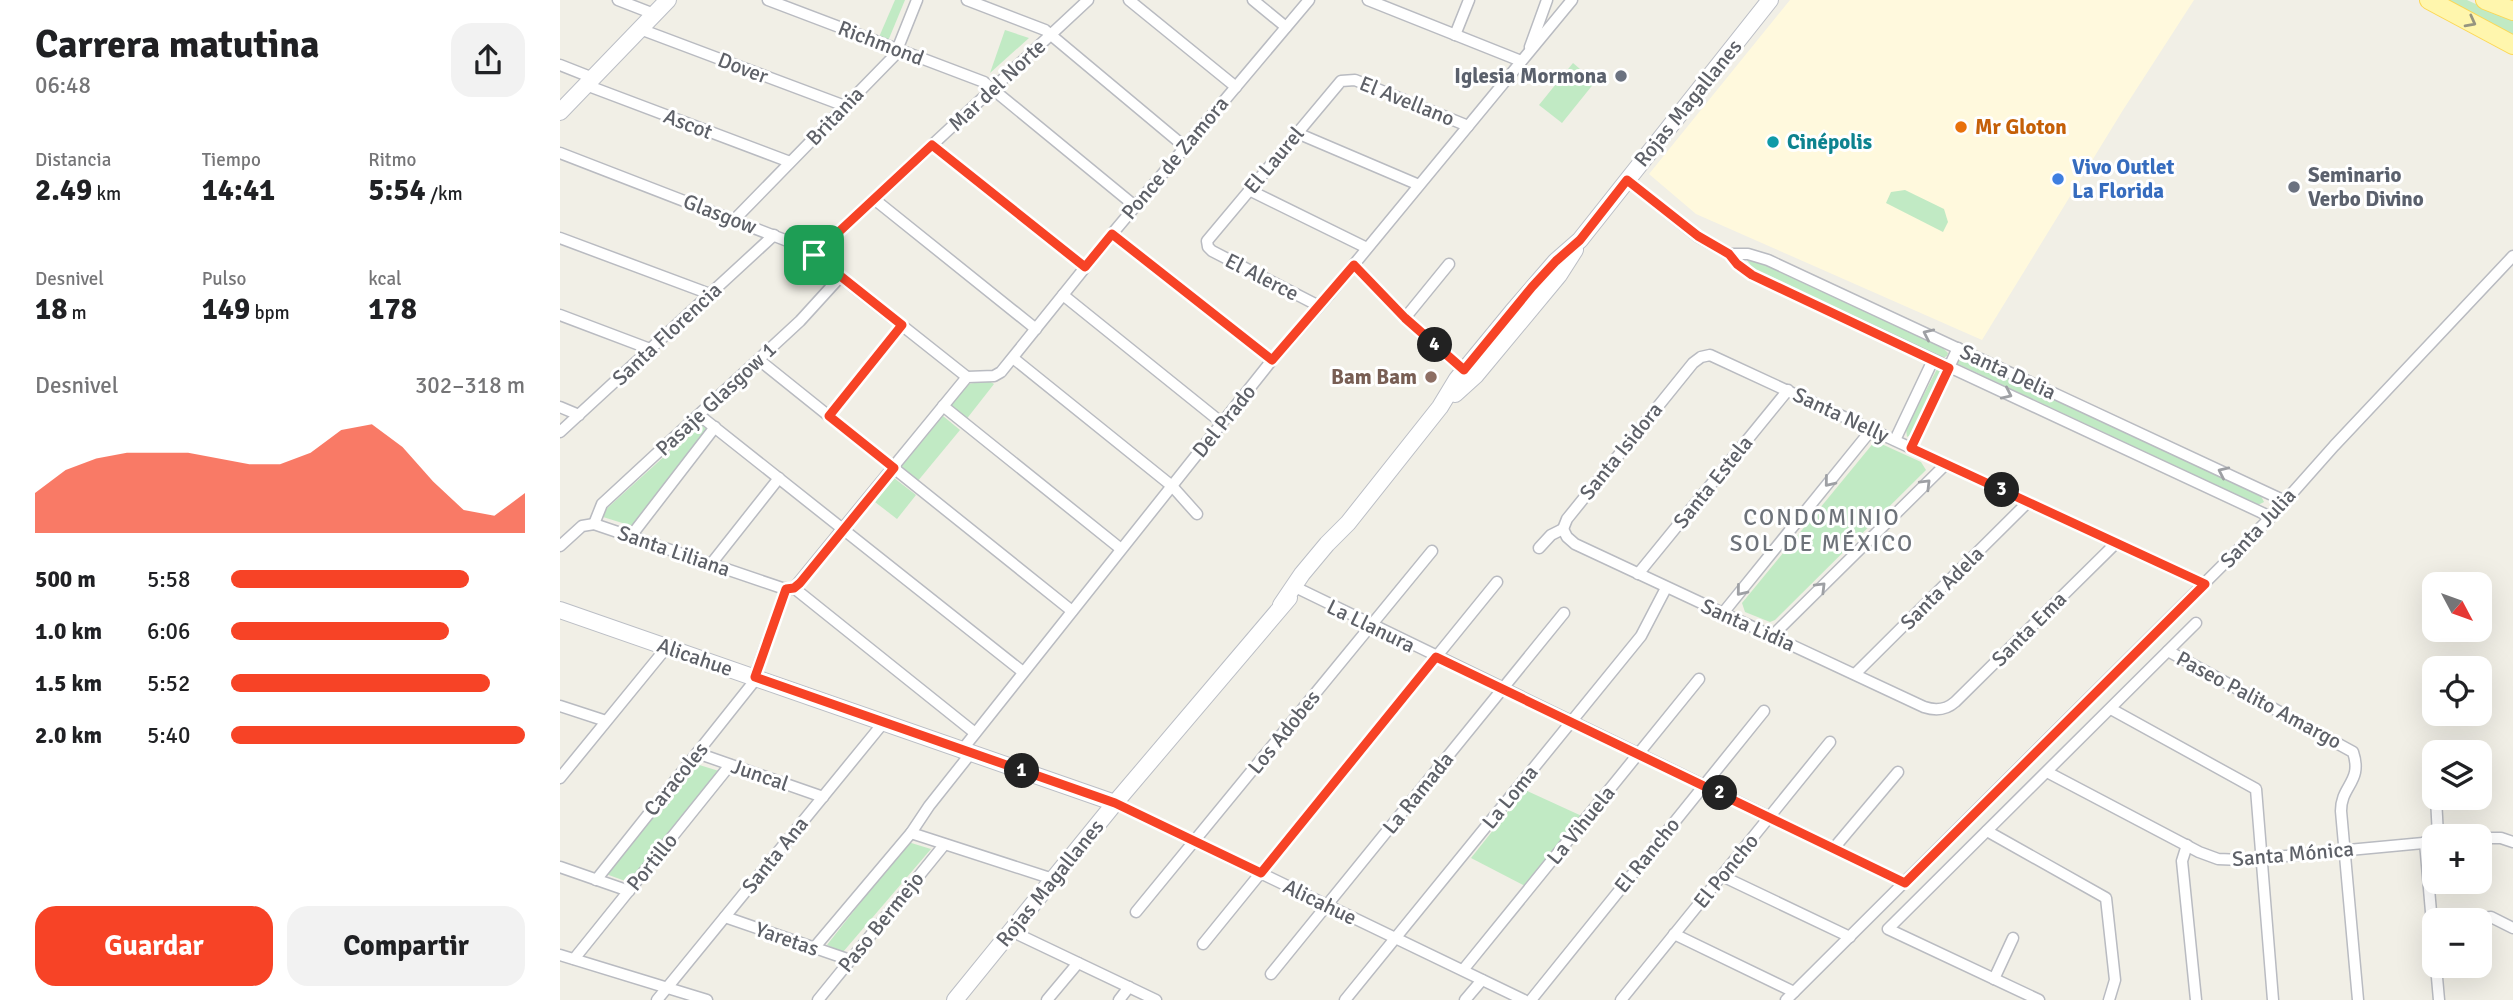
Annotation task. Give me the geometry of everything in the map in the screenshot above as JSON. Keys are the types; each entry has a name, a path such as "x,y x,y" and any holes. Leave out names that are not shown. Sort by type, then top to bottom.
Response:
{"main road":[{"path":"2429,0 2513,45"},
{"path":"2485,0 2513,11"}],"street":[{"path":"618,0 654,14"},
{"path":"560,112 668,0"},
{"name":"Richmond","path":"768,0 979,79 1135,206"},
{"name":"Britania","path":"734,219 895,55 916,0"},
{"path":"967,0 1042,29 1185,147"},
{"name":"Mar del Norte","path":"814,255 1088,0"},
{"path":"1129,0 1236,87"},
{"path":"1253,0 1286,27"},
{"name":"Ponce de Zamora","path":"967,377 998,374 1013,358 1135,206 1309,0"},
{"path":"1368,0 1381,2 1455,35 1524,57 1547,0"},
{"path":"1455,35 1469,0"},
{"name":"Del Prado","path":"814,948 911,833 966,751 975,733 1272,360 1320,306 1572,0"},
{"name":"Rojas Magallanes","path":"955,1000 1295,588 1327,544 1348,523 1440,407 1559,275 1580,240 1770,0"},
{"name":"Dover","path":"640,29 845,106"},
{"name":"Ascot","path":"560,65 590,81 790,162"},
{"name":"El Avellano","path":"1346,79 1355,80 1468,126"},
{"name":"El Laurel","path":"1207,245 1209,238 1338,84 1346,79"},
{"path":"1297,133 1419,185"},
{"path":"932,145 1085,267"},
{"name":"Glasgow","path":"560,152 803,247 967,377"},
{"name":"Santa Delia","path":"1627,180 1698,236 1729,254 1752,275 2271,517"},
{"path":"1249,191 1367,248"},
{"path":"874,199 1036,329"},
{"path":"1112,234 1272,360"},
{"name":"Santa Florencia","path":"560,432 774,235"},
{"path":"560,237 710,294"},
{"name":"El Alerce","path":"1207,245 1212,251 1320,306"},
{"name":"Santa Delia","path":"1729,254 1748,254 1768,260 2285,501"},
{"name":"Santa Julia","path":"1790,996 2271,517 2333,446 2513,256"},
{"path":"1405,318 1449,264"},
{"path":"1354,265 1405,318 1469,374"},
{"name":"Pasaje Glasgow 1","path":"594,524 602,504 800,321 841,276"},
{"path":"1063,295 1222,423"},
{"path":"560,315 650,349"},
{"path":"829,416 902,325"},
{"path":"1911,448 1958,348"},
{"name":"Santa Nelly","path":"1706,355 1720,358 2205,584"},
{"name":"Santa Isidora","path":"1539,548 1551,534 1563,529 1567,519 1693,363 1706,355"},
{"path":"1013,358 1172,486 1197,514"},
{"path":"759,359 1072,611"},
{"path":"1895,440 1933,360"},
{"path":"967,377 844,530 790,589 975,733"},
{"name":"Santa Estela","path":"1638,574 1787,390"},
{"path":"943,406 1121,550"},
{"path":"560,407 579,415"},
{"path":"699,415 1023,672"},
{"path":"631,536 715,427"},
{"path":"1723,613 1872,429"},
{"path":"1773,635 1945,464"},
{"path":"711,564 779,478"},
{"name":"Santa Adela","path":"1855,674 2028,502"},
{"name":"Santa Liliana","path":"560,546 582,526 594,524 790,589"},
{"name":"Santa Lidia","path":"1563,529 1570,541 1666,588 1773,635 1924,707 1940,709"},
{"name":"Santa Ema","path":"1940,709 1955,702 2115,544"},
{"name":"Los Adobes","path":"1136,912 1432,551"},
{"path":"1203,944 1497,582"},
{"name":"La Llanura","path":"1295,588 1905,883"},
{"name":"La Loma","path":"1351,998 1396,938 1641,636 1666,588"},
{"name":"Caracoles","path":"596,880 747,691 790,589"},
{"name":"Alicahue","path":"560,610 1115,803 1524,1000"},
{"name":"La Ramada","path":"1271,974 1564,612"},
{"path":"2039,1000 1888,929 2196,624"},
{"path":"560,778 667,647"},
{"name":"Paseo Palito Amargo","path":"2168,652 2349,748 2355,755 2356,774 2341,805 2358,1000"},
{"name":"La Vihuela","path":"1463,970 1699,680"},
{"path":"560,706 606,721"},
{"path":"2110,709 2256,789 2273,1000"},
{"name":"El Rancho","path":"1531,1000 1764,711"},
{"name":"Santa Ana","path":"657,1000 884,722"},
{"name":"El Poncho","path":"1621,1000 1830,743"},
{"name":"Juncal","path":"697,754 823,797"},
{"name":"Portillo","path":"573,959 730,765"},
{"path":"1834,848 1898,772"},
{"name":"Santa Mónica","path":"2047,772 2208,856 2225,860 2422,843"},
{"path":"1987,831 2105,895 2115,981 2109,1000"},
{"path":"911,833 1053,879"},
{"path":"2492,838 2513,842"},
{"name":"Paso Bermejo","path":"818,1000 944,845"},
{"path":"2187,845 2182,861 2196,1000"},
{"path":"560,867 629,891"},
{"path":"1722,876 1850,937"},
{"name":"Yaretas","path":"725,917 850,960"},
{"path":"2492,918 2513,928"},
{"path":"1011,931 1156,1000"},
{"path":"1674,934 1790,996"},
{"path":"1994,979 2014,938"},
{"path":"560,955 707,1000"},
{"path":"1047,1000 1078,962"},
{"path":"2437,978 2439,1000"},
{"path":"1465,1000 1482,979"},
{"path":"1119,1000 1129,987"}],"shaded area":[{"name":"Vivo Outlet La Florida","path":"1790,0 2194,0 1982,340 1696,214 1649,174"}],"green space":[{"path":"895,0 905,0 888,41 879,37"},
{"path":"2440,0 2467,0 2513,21 2513,38"},
{"path":"1005,30 1029,38 990,73"},
{"path":"1573,63 1595,82 1562,123 1539,105"},
{"path":"1905,190 1944,209 1948,222 1943,232 1886,203 1891,192"},
{"path":"1746,259 1759,260 1943,348 1948,353 1947,356 1943,358 1753,268"},
{"path":"1964,357 2261,496 2264,502 2258,505 1956,363 1958,358"},
{"path":"1937,369 1940,373 1912,434 1907,437 1906,429"},
{"path":"989,381 994,384 965,421 949,406 967,384"},
{"path":"943,416 960,430 917,482 901,467"},
{"path":"700,424 708,430 632,526 603,517 603,512"},
{"name":"CONDOMINIO SOL DE MÉXICO","path":"1875,441 1921,462 1926,470 1775,620 1770,622 1745,612 1742,603"},
{"path":"894,478 916,495 897,519 875,502"},
{"path":"696,764 719,771 628,882 606,874"},
{"path":"1525,790 1584,817 1527,887 1471,858"},
{"path":"908,842 931,849 843,952 827,945"}],"place":[{"name":"Iglesia Mormona","path":"1621,76"},
{"name":"Mr Gloton","path":"1961,127"},
{"name":"Cinépolis","path":"1773,142"},
{"name":"Vivo Outlet La Florida","path":"2058,179"},
{"name":"Seminario Verbo Divino","path":"2294,187"},
{"name":"Bam Bam","path":"1431,377"}],"district":[{"name":"CONDOMINIO SOL DE MÉXICO","path":"1822,530"}],"route":[{"path":"932,145 1085,267 1112,234 1272,360 1354,265 1405,318 1464,370 1532,287 1580,240 1627,180 1698,236 1729,254 1743,270 1949,368 1911,448 2205,584 1905,883 1436,657 1261,873 1115,803 755,677 786,589 794,588 800,583 894,468 829,416 902,325 814,255 932,145"}]}
